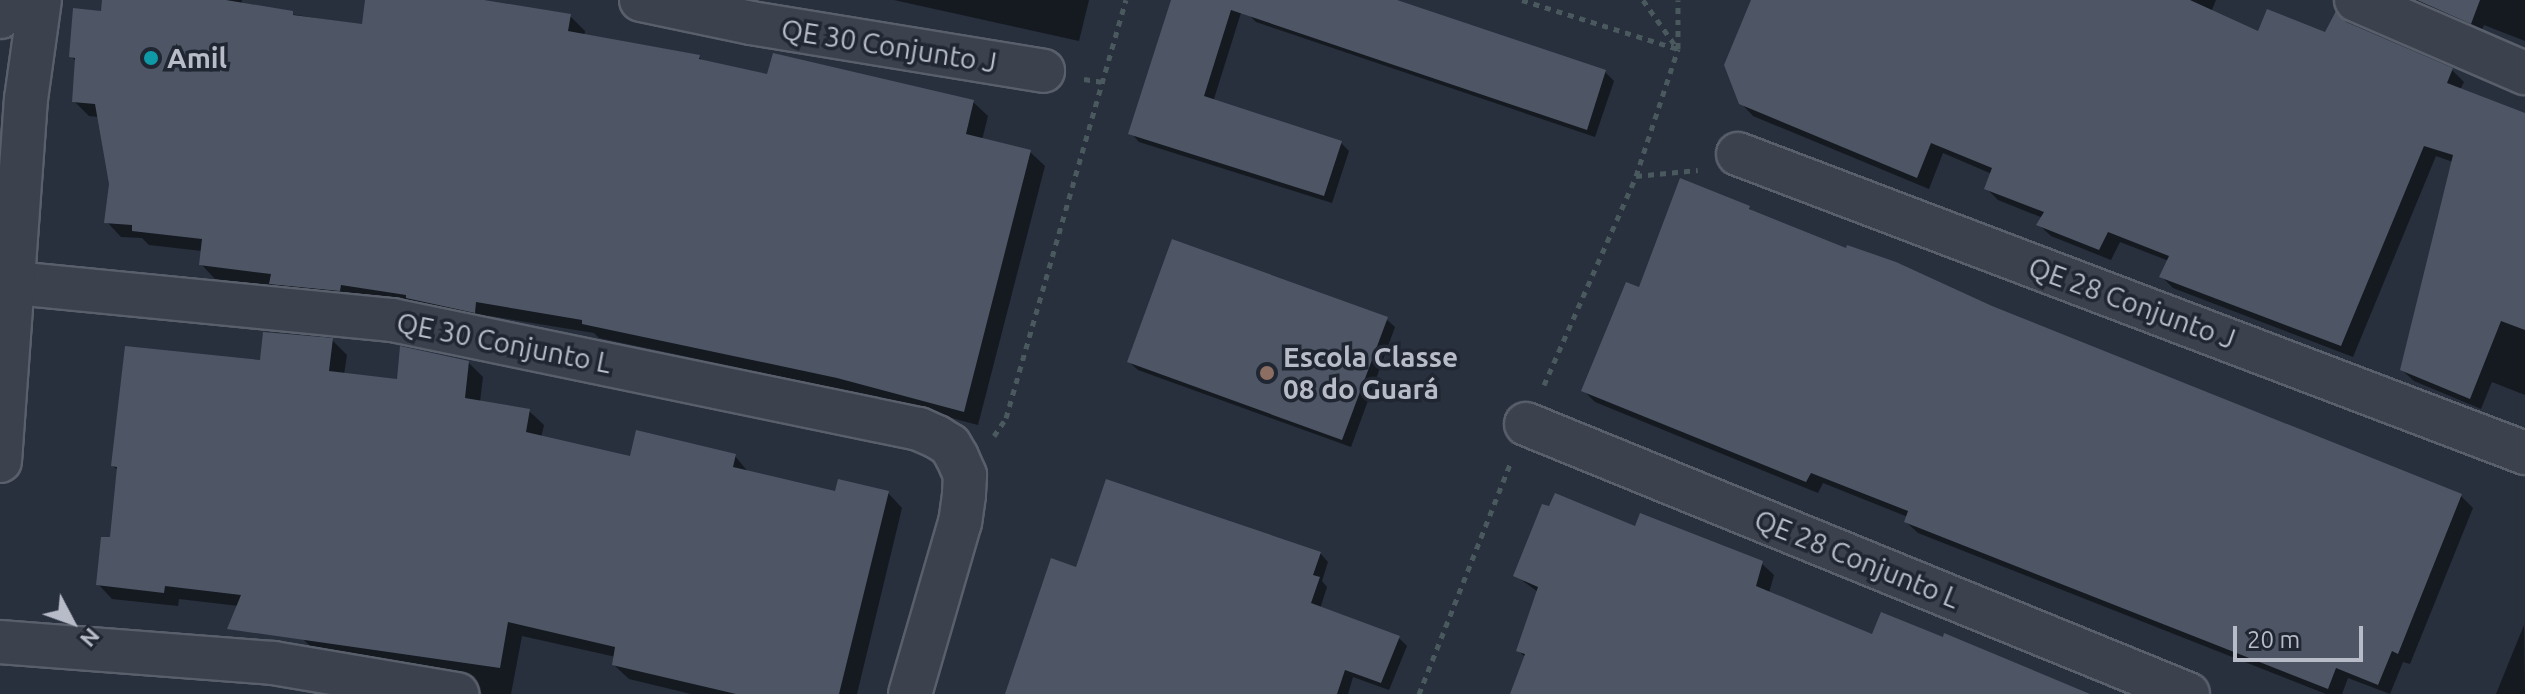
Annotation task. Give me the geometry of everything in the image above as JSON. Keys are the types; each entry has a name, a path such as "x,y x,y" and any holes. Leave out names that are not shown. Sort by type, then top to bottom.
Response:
{"street":[{"path":"0,17 26,0"},
{"path":"0,461 15,283 13,99 40,0"},
{"name":"QE 30 Conjunto J","path":"641,0 751,23 1043,71"},
{"path":"2356,0 2525,73"},
{"name":"QE 28 Conjunto J","path":"1738,154 2525,453"},
{"name":"QE 30 Conjunto L","path":"15,283 392,320 489,339 919,429 950,445 965,475"},
{"name":"QE 28 Conjunto L","path":"1526,424 2188,694"},
{"path":"910,694 960,522 965,475"},
{"path":"0,642 273,663 457,694"}],"path":[{"path":"965,475 1006,418 1126,0"},
{"path":"1522,0 1678,49"},
{"path":"1643,0 1678,49"},
{"path":"1419,694 1526,424 1636,176 1678,49 1678,0"},
{"path":"1636,176 1692,172 1738,154"}],"building":[{"path":"102,0 226,0 293,11 293,15 362,24 365,0 484,0 571,14 568,31 700,55 699,59 767,74 773,53 974,100 966,134 1031,150 964,412 837,378 582,324 582,320 476,302 475,313 406,298 406,295 341,285 340,291 269,284 271,274 199,265 202,239 132,231 132,225 104,223 109,184 95,104 72,102 75,58 69,57 73,8 101,11"},
{"path":"1171,0 1397,0 1606,70 1587,130 1231,10 1204,96 1342,141 1324,196 1128,134"},
{"path":"1751,0 2190,0 2258,31 2267,9 2325,32 2336,11 2346,22 2453,68 2447,83 2525,113 2525,330 2501,321 2470,399 2400,370 2453,155 2424,146 2341,346 2159,277 2169,256 2108,232 2099,250 2036,225 2044,212 1984,189 1992,168 1931,143 1917,178 1739,104 1724,65"},
{"path":"2417,0 2480,0 2471,24"},
{"path":"1680,178 1846,248 1847,245 1896,262 1992,306 2462,494 2398,654 2392,651 2378,685 2336,668 2328,689 1904,522 1908,511 1811,473 1806,482 1581,391 1626,282 1639,287"},
{"path":"1172,239 1388,317 1342,440 1127,362"},
{"path":"263,332 333,338 329,371 397,379 400,346 469,361 465,398 530,409 526,432 630,456 636,430 736,454 733,467 835,491 838,479 889,491 839,694 736,694 612,665 615,647 508,622 500,668 227,629 241,595 165,586 164,593 96,585 101,537 110,537 117,467 111,466 125,346 260,360"},
{"path":"1106,479 1321,552 1313,575 1320,577 1311,603 1400,636 1381,683 1345,670 1337,694 1005,694 1051,558 1076,567"},
{"path":"1555,493 1635,526 1640,513 1763,561 1756,586 1872,634 1881,612 1943,637 1944,633 2090,694 1510,694 1525,654 1516,651 1538,587 1513,576 1542,504 1549,506"}],"place":[{"name":"Amil","path":"151,58"},
{"name":"Escola Classe 08 do Guará","path":"1267,373"}]}
